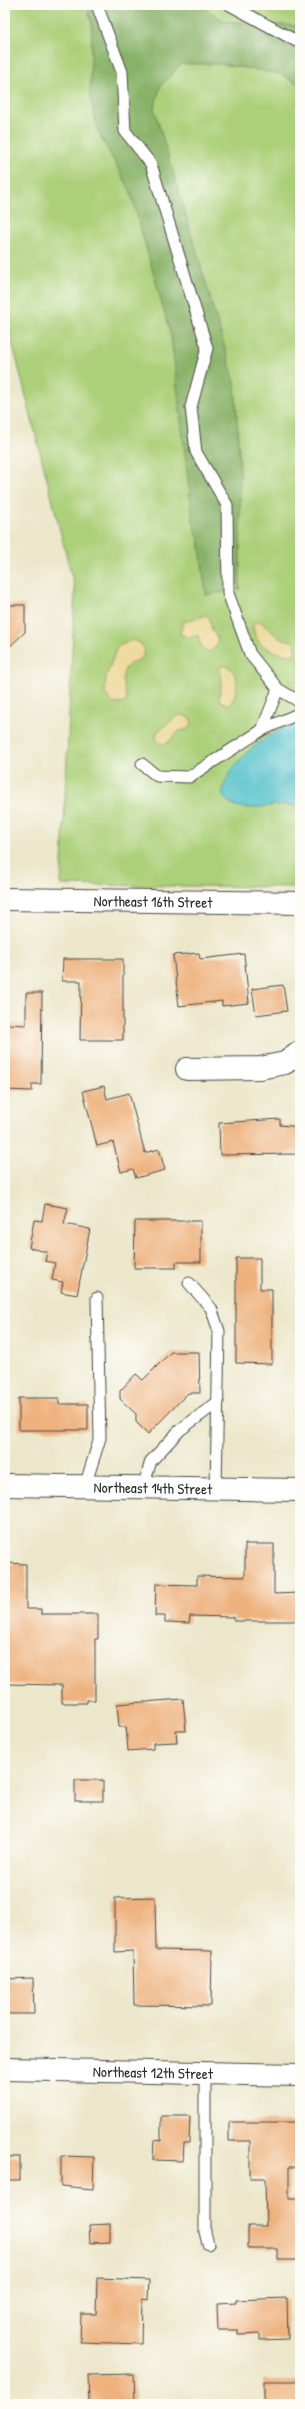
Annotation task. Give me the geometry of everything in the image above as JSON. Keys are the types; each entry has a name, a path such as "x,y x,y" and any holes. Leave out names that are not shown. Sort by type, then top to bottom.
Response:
{"street":[{"name":"Northeast 16th Street","path":"5,899 300,903"},
{"path":"187,1069 260,1068 284,1063 300,1052"},
{"name":"Northeast 14th Street","path":"5,1485 300,1490"},
{"name":"Northeast 12th Street","path":"5,2069 300,2075"}],"lane":[{"path":"97,5 122,72 126,131 151,164 207,348 191,407 196,452 227,505 228,593 250,654 278,689 300,702"},
{"path":"230,5 300,43"},
{"path":"262,730 278,689"},
{"path":"142,764 157,776 189,777 262,730 300,713"},
{"path":"189,1284 212,1308 219,1332 216,1488"},
{"path":"85,1486 100,1438 96,1298"},
{"path":"143,1487 151,1461 180,1430 218,1402"},
{"path":"205,2073 205,2232 208,2244"}],"green space":[{"path":"5,5 300,5 300,887 61,885 75,589 5,314"},
{"path":"86,5 200,5 224,21 300,26 300,85 280,74 221,64 181,64 161,85 154,108 235,382 240,471 240,589 206,595 199,540 193,522 171,336 130,190 98,132 90,95 92,23"}],"sand":[{"path":"207,615 210,620 212,630 218,639 216,647 208,652 201,646 198,635 189,638 180,634 183,622"},
{"path":"260,621 279,638 293,641 296,647 294,654 287,655 277,652 260,643 255,634 253,624"},
{"path":"132,640 139,642 145,649 143,657 131,663 124,671 123,680 127,700 125,703 113,704 105,693 106,677 117,647"},
{"path":"224,665 230,668 233,672 237,683 235,695 229,705 220,701 219,696 222,681 219,669"},
{"path":"183,715 191,719 192,724 188,729 179,731 166,744 160,743 156,739 157,732 177,716"}],"water":[{"path":"300,720 300,807 280,805 248,808 238,807 229,803 222,795 232,770 241,759 251,749 275,732"}],"building":[{"path":"5,605 25,605 25,632 5,651"},
{"path":"199,953 200,959 244,954 249,1003 222,1006 222,1001 179,1006 173,955"},
{"path":"63,959 123,959 123,1040 80,1040 81,981 62,981"},
{"path":"283,985 287,1011 256,1015 252,989"},
{"path":"26,993 42,993 41,1084 32,1084 32,1091 5,1090 5,1070 8,1070 8,1024 26,1025"},
{"path":"104,1086 107,1099 129,1093 145,1153 159,1149 165,1170 136,1178 133,1169 121,1172 113,1142 97,1146 83,1091"},
{"path":"280,1119 280,1125 300,1127 300,1154 220,1155 219,1123"},
{"path":"45,1204 68,1208 64,1224 90,1229 77,1295 61,1292 63,1282 52,1280 55,1263 45,1261 47,1252 29,1248 34,1220 42,1221"},
{"path":"135,1221 201,1221 201,1262 176,1262 176,1268 134,1268"},
{"path":"236,1258 260,1258 260,1289 272,1289 272,1364 236,1363"},
{"path":"171,1352 199,1352 200,1393 188,1393 148,1434 136,1422 136,1414 120,1399 120,1391 136,1374 143,1380"},
{"path":"19,1398 59,1398 59,1404 88,1404 88,1430 19,1430"},
{"path":"245,1544 274,1544 274,1594 300,1593 300,1621 234,1621 234,1617 190,1616 189,1623 165,1622 165,1616 155,1616 156,1584 197,1585 197,1576 245,1577"},
{"path":"5,1563 26,1564 26,1609 41,1609 41,1614 98,1614 98,1639 95,1639 95,1700 87,1700 87,1703 62,1703 62,1685 5,1684"},
{"path":"183,1699 186,1731 176,1731 177,1742 153,1743 153,1749 128,1751 126,1727 119,1727 117,1704"},
{"path":"75,1780 103,1780 103,1801 75,1801"},
{"path":"155,1897 156,1950 212,1951 211,2006 134,2005 133,1951 115,1952 115,1898"},
{"path":"33,1978 34,2014 5,2014 5,1979"},
{"path":"161,2116 190,2116 189,2143 184,2143 183,2161 153,2160 154,2140 161,2141"},
{"path":"229,2122 296,2122 296,2167 289,2167 289,2199 300,2199 299,2260 278,2260 278,2249 248,2249 248,2226 266,2226 265,2178 250,2178 250,2141 229,2141"},
{"path":"61,2156 94,2157 93,2189 61,2186"},
{"path":"5,2157 20,2157 20,2180 5,2180"},
{"path":"110,2224 110,2242 90,2243 89,2225"},
{"path":"97,2278 149,2280 148,2300 142,2299 141,2344 80,2342 81,2314 96,2314"},
{"path":"287,2298 288,2339 260,2340 260,2334 238,2335 238,2330 218,2330 217,2304 236,2303 236,2300"},
{"path":"134,2374 135,2401 120,2401 120,2404 89,2404 88,2375"},
{"path":"264,2381 300,2381 300,2404 264,2404"}]}
